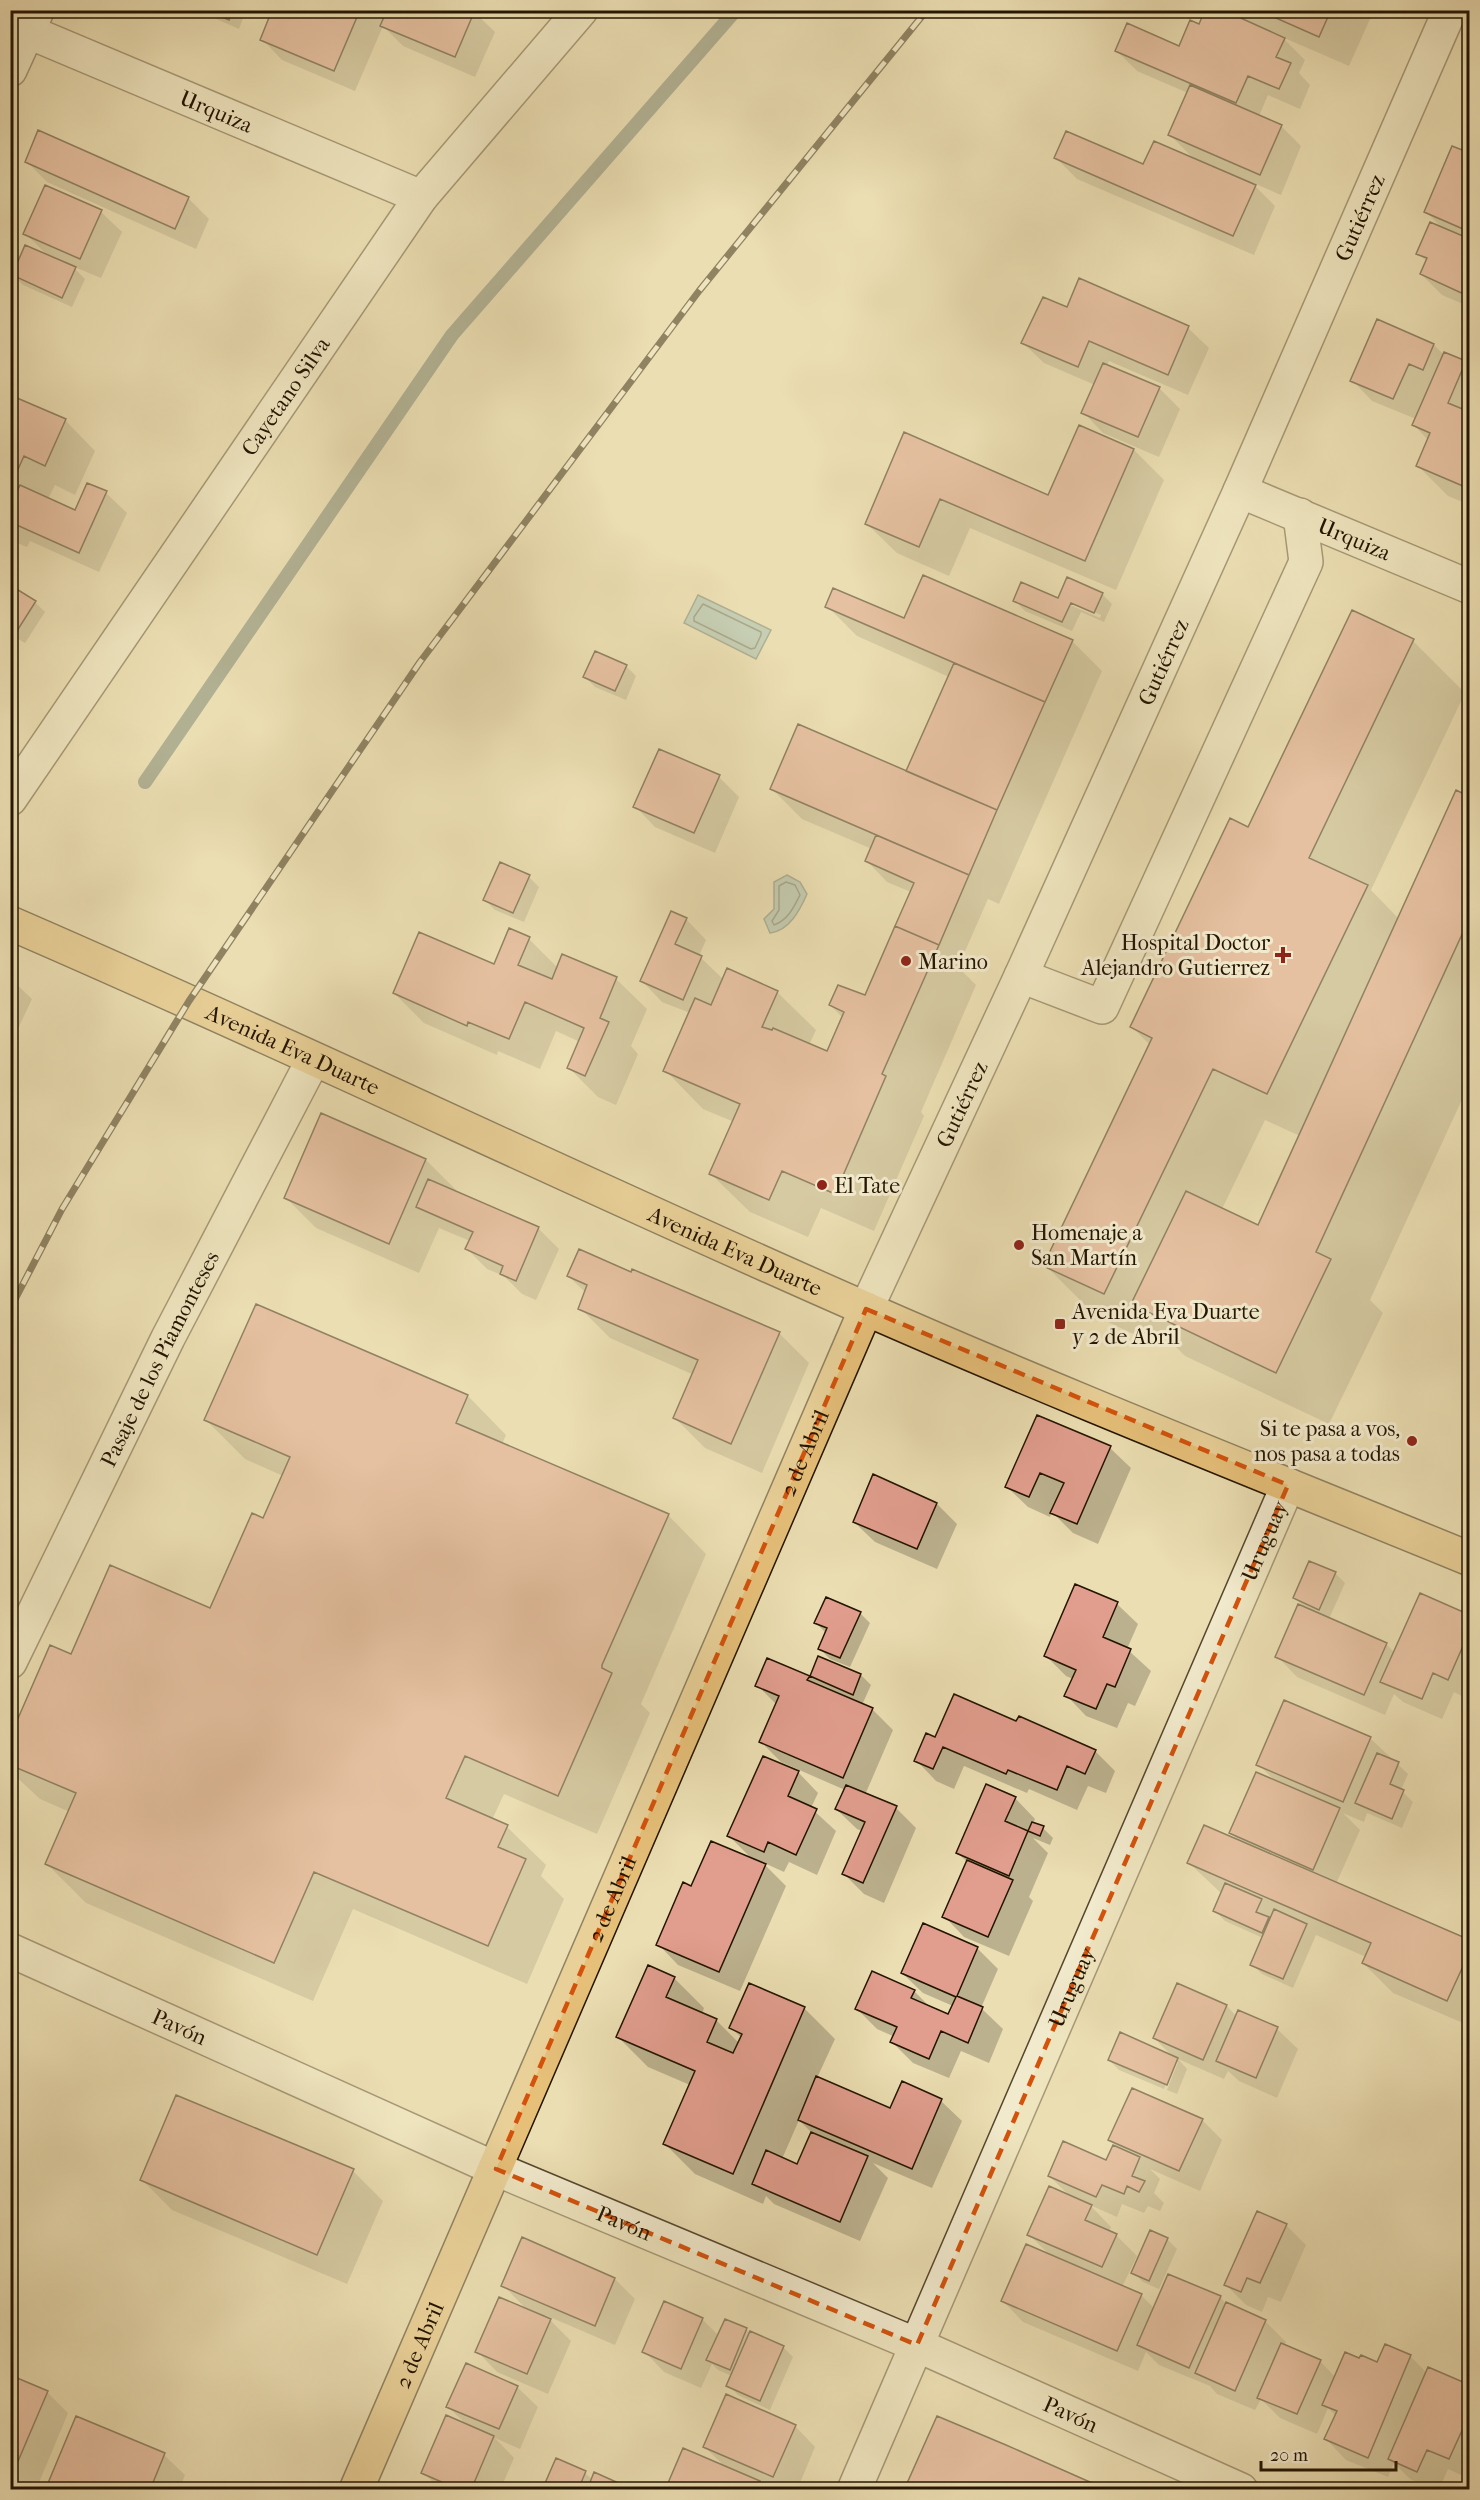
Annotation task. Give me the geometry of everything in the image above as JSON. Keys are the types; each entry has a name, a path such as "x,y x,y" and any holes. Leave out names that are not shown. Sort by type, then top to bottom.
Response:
{"main road":[{"name":"Avenida Eva Duarte","path":"10,923 189,1001 313,1060 866,1309 1470,1559"},
{"name":"2 de Abril","path":"356,2490 866,1309"}],"street":[{"name":"Cayetano Silva","path":"10,799 421,197 581,10"},
{"name":"Gutiérrez","path":"866,1309 1021,976 1240,491 1450,10"},
{"name":"Urquiza","path":"25,22 421,197"},
{"path":"10,70 25,22"},
{"name":"Urquiza","path":"1240,491 1470,587"},
{"path":"1021,976 1102,1007 1306,562 1300,515"},
{"name":"Pasaje de los Piamonteses","path":"10,1662 168,1338 313,1060"},
{"name":"Uruguay","path":"854,2490 1288,1485"},
{"name":"Pavón","path":"10,1950 496,2169 917,2345 1241,2490"}],"highlighted area":[{"path":"866,1309 1288,1485 917,2345 496,2169"}],"water":[{"path":"698,595 771,630 756,659 684,623"},
{"path":"787,875 800,882 807,894 788,924 770,933 764,919 774,909 774,882"}],"building":[{"path":"206,10 233,10 229,20"},
{"path":"272,10 360,10 334,71 260,40"},
{"path":"387,10 475,10 455,57 380,26"},
{"path":"1205,10 1223,10 1285,38 1276,57 1291,63 1279,89 1248,76 1236,103 1115,51 1127,23 1179,46 1190,20 1199,24"},
{"path":"1258,10 1331,10 1319,37"},
{"path":"1190,85 1282,125 1260,175 1168,135"},
{"path":"38,130 189,197 175,229 25,162"},
{"path":"1066,131 1143,164 1154,141 1256,185 1233,236 1054,158"},
{"path":"1452,146 1470,153 1470,232 1424,212"},
{"path":"45,185 102,210 80,259 23,234"},
{"path":"1430,222 1470,239 1468,296 1420,274 1427,258 1416,254"},
{"path":"25,245 76,267 62,298 12,275"},
{"path":"1079,278 1189,326 1168,375 1089,341 1078,367 1021,343 1043,297 1067,307"},
{"path":"1377,319 1434,344 1423,370 1409,364 1393,399 1350,381"},
{"path":"1444,352 1466,361 1448,403 1470,412 1470,489 1416,466 1430,433 1412,425"},
{"path":"1103,363 1160,387 1138,437 1081,413"},
{"path":"10,395 66,419 45,466 24,456 10,487"},
{"path":"1079,425 1134,449 1085,561 940,499 919,547 865,524 904,432 1048,495"},
{"path":"87,483 107,491 79,553 10,522 10,506 20,485 75,510"},
{"path":"923,575 1073,640 1045,702 825,607 833,588 904,618"},
{"path":"1067,577 1103,593 1094,613 1071,603 1062,622 1013,601 1021,582 1058,598"},
{"path":"10,585 36,601 15,634 10,632"},
{"path":"1352,610 1414,639 1309,858 1368,885 1267,1094 1213,1069 1104,1294 1043,1266 1152,1038 1130,1027 1230,818 1248,827"},
{"path":"595,651 627,665 615,691 583,677"},
{"path":"954,663 1045,702 997,810 906,771"},
{"path":"798,724 997,810 969,875 770,789"},
{"path":"659,749 720,775 694,833 633,807"},
{"path":"1456,790 1470,797 1470,917 1316,1252 1331,1259 1276,1373 1131,1304 1186,1191 1258,1225"},
{"path":"876,835 969,875 939,945 895,926 914,883 865,861"},
{"path":"500,862 530,875 513,913 483,900"},
{"path":"671,911 687,918 675,944 702,956 683,1000 640,981"},
{"path":"895,926 939,945 882,1074 886,1076 835,1194 782,1171 769,1200 709,1174 740,1104 663,1071 695,998 711,1005 727,968 778,991 762,1027 772,1030 773,1028 827,1051 844,1012 829,1005 838,985 865,995"},
{"path":"509,928 530,937 518,965 552,979 562,954 617,977 600,1018 609,1022 585,1076 567,1068 584,1028 525,1002 509,1039 468,1022 467,1026 393,993 419,932 494,964"},
{"path":"321,1113 426,1159 389,1244 284,1198"},
{"path":"428,1179 539,1227 516,1281 500,1274 503,1266 465,1249 473,1232 416,1207"},
{"path":"579,1249 780,1332 731,1444 673,1418 698,1360 578,1309 587,1285 567,1276"},
{"path":"256,1304 468,1395 456,1423 669,1514 602,1665 602,1668 612,1673 558,1796 465,1756 446,1798 508,1825 498,1847 526,1859 488,1946 314,1872 274,1963 45,1864 76,1793 10,1765 10,1720 16,1723 50,1645 71,1654 110,1565 210,1608 252,1513 263,1518 290,1457 204,1420"},
{"path":"1037,1415 1111,1446 1077,1524 1050,1513 1064,1483 1040,1473 1029,1497 1005,1487"},
{"path":"873,1474 937,1503 917,1549 853,1522"},
{"path":"1309,1561 1336,1572 1319,1610 1293,1598"},
{"path":"1075,1584 1118,1602 1103,1637 1131,1649 1115,1687 1107,1684 1096,1709 1064,1696 1076,1670 1044,1656"},
{"path":"1420,1593 1470,1615 1470,1630 1448,1680 1433,1673 1422,1699 1380,1682"},
{"path":"826,1597 861,1612 840,1658 818,1649 827,1628 814,1623"},
{"path":"1298,1604 1387,1643 1364,1695 1275,1657"},
{"path":"818,1656 861,1674 853,1695 810,1676"},
{"path":"767,1658 810,1676 807,1680 873,1708 843,1778 759,1742 779,1696 755,1686"},
{"path":"954,1694 1016,1721 1019,1716 1096,1750 1085,1774 1067,1766 1057,1790 1008,1770 1006,1774 943,1747 933,1769 914,1761 926,1733 935,1737"},
{"path":"1284,1700 1371,1737 1343,1802 1256,1765"},
{"path":"1377,1753 1399,1762 1390,1784 1404,1790 1392,1819 1355,1803"},
{"path":"763,1756 799,1771 788,1796 817,1809 796,1855 768,1842 764,1852 727,1836"},
{"path":"1256,1772 1340,1808 1313,1870 1229,1833"},
{"path":"986,1784 1016,1797 1005,1821 1028,1831 1009,1876 956,1853"},
{"path":"846,1785 897,1806 863,1883 842,1874 865,1822 835,1809"},
{"path":"1032,1822 1044,1826 1040,1836 1028,1831"},
{"path":"1204,1825 1470,1940 1470,1951 1447,2001 1362,1963 1371,1943 1187,1863"},
{"path":"711,1841 766,1864 719,1972 656,1945 683,1882 691,1886"},
{"path":"967,1860 1013,1880 988,1937 942,1917"},
{"path":"1225,1883 1262,1899 1256,1912 1269,1917 1262,1933 1213,1911"},
{"path":"1274,1909 1307,1924 1283,1979 1250,1965"},
{"path":"923,1923 978,1947 957,1996 983,2007 968,2043 941,2031 929,2059 890,2042 897,2027 855,2009 872,1971 915,1990 911,1998 948,2014 956,1997 901,1973"},
{"path":"648,1965 675,1977 666,1997 717,2019 707,2042 733,2053 742,2034 729,2028 749,1983 805,2007 733,2174 663,2144 695,2071 616,2037"},
{"path":"1177,1983 1227,2005 1203,2060 1153,2038"},
{"path":"1238,2010 1278,2027 1256,2078 1216,2061"},
{"path":"1120,2032 1178,2058 1167,2085 1108,2060"},
{"path":"816,2076 890,2108 902,2081 942,2099 912,2169 798,2120"},
{"path":"1132,2088 1203,2119 1179,2171 1108,2140"},
{"path":"176,2095 354,2169 317,2255 140,2180"},
{"path":"811,2132 868,2156 840,2222 752,2184 766,2150 797,2164"},
{"path":"1063,2141 1106,2160 1113,2145 1140,2157 1132,2176 1145,2181 1139,2192 1127,2186 1124,2194 1102,2185 1096,2197 1048,2176"},
{"path":"1049,2186 1092,2205 1085,2220 1117,2234 1102,2267 1027,2235"},
{"path":"1257,2211 1287,2224 1260,2283 1247,2278 1241,2292 1224,2285"},
{"path":"1150,2230 1168,2238 1149,2281 1131,2273"},
{"path":"522,2237 615,2278 595,2326 501,2286"},
{"path":"1026,2244 1142,2294 1117,2351 1001,2301"},
{"path":"1168,2274 1221,2296 1189,2368 1137,2345"},
{"path":"499,2297 551,2319 527,2374 475,2352"},
{"path":"664,2301 703,2318 681,2369 642,2352"},
{"path":"1226,2302 1266,2320 1235,2391 1195,2373"},
{"path":"725,2319 747,2328 730,2370 706,2360"},
{"path":"750,2331 784,2346 760,2401 726,2386"},
{"path":"1281,2343 1321,2360 1297,2414 1257,2398"},
{"path":"1385,2344 1411,2355 1368,2458 1324,2439 1337,2411 1322,2405 1345,2352 1359,2358 1361,2355 1377,2362"},
{"path":"466,2363 518,2386 499,2429 446,2407"},
{"path":"1428,2367 1470,2385 1470,2413 1449,2459 1427,2450 1417,2472 1388,2459"},
{"path":"10,2375 48,2391 10,2480"},
{"path":"726,2394 796,2425 773,2477 703,2447"},
{"path":"446,2415 494,2436 471,2490 460,2490 421,2473"},
{"path":"76,2416 165,2453 150,2490 65,2490 48,2483"},
{"path":"937,2416 1006,2445 1108,2490 904,2490"},
{"path":"683,2448 760,2481 757,2490 665,2490"},
{"path":"556,2458 586,2471 578,2490 542,2490"},
{"path":"594,2472 634,2490 587,2490"}],"waterway":[{"path":"145,782 452,335 736,10"}],"railway":[{"path":"10,1309 62,1209 189,1001 420,662 699,291 927,10"}],"place":[{"name":"Hospital Doctor Alejandro Gutierrez","path":"1283,955"},
{"name":"Marino","path":"906,961"},
{"name":"El Tate","path":"822,1185"},
{"name":"Homenaje a San Martín","path":"1019,1245"},
{"name":"Avenida Eva Duarte y 2 de Abril","path":"1060,1324"},
{"name":"Si te pasa a vos, nos pasa a todas","path":"1412,1441"}]}
